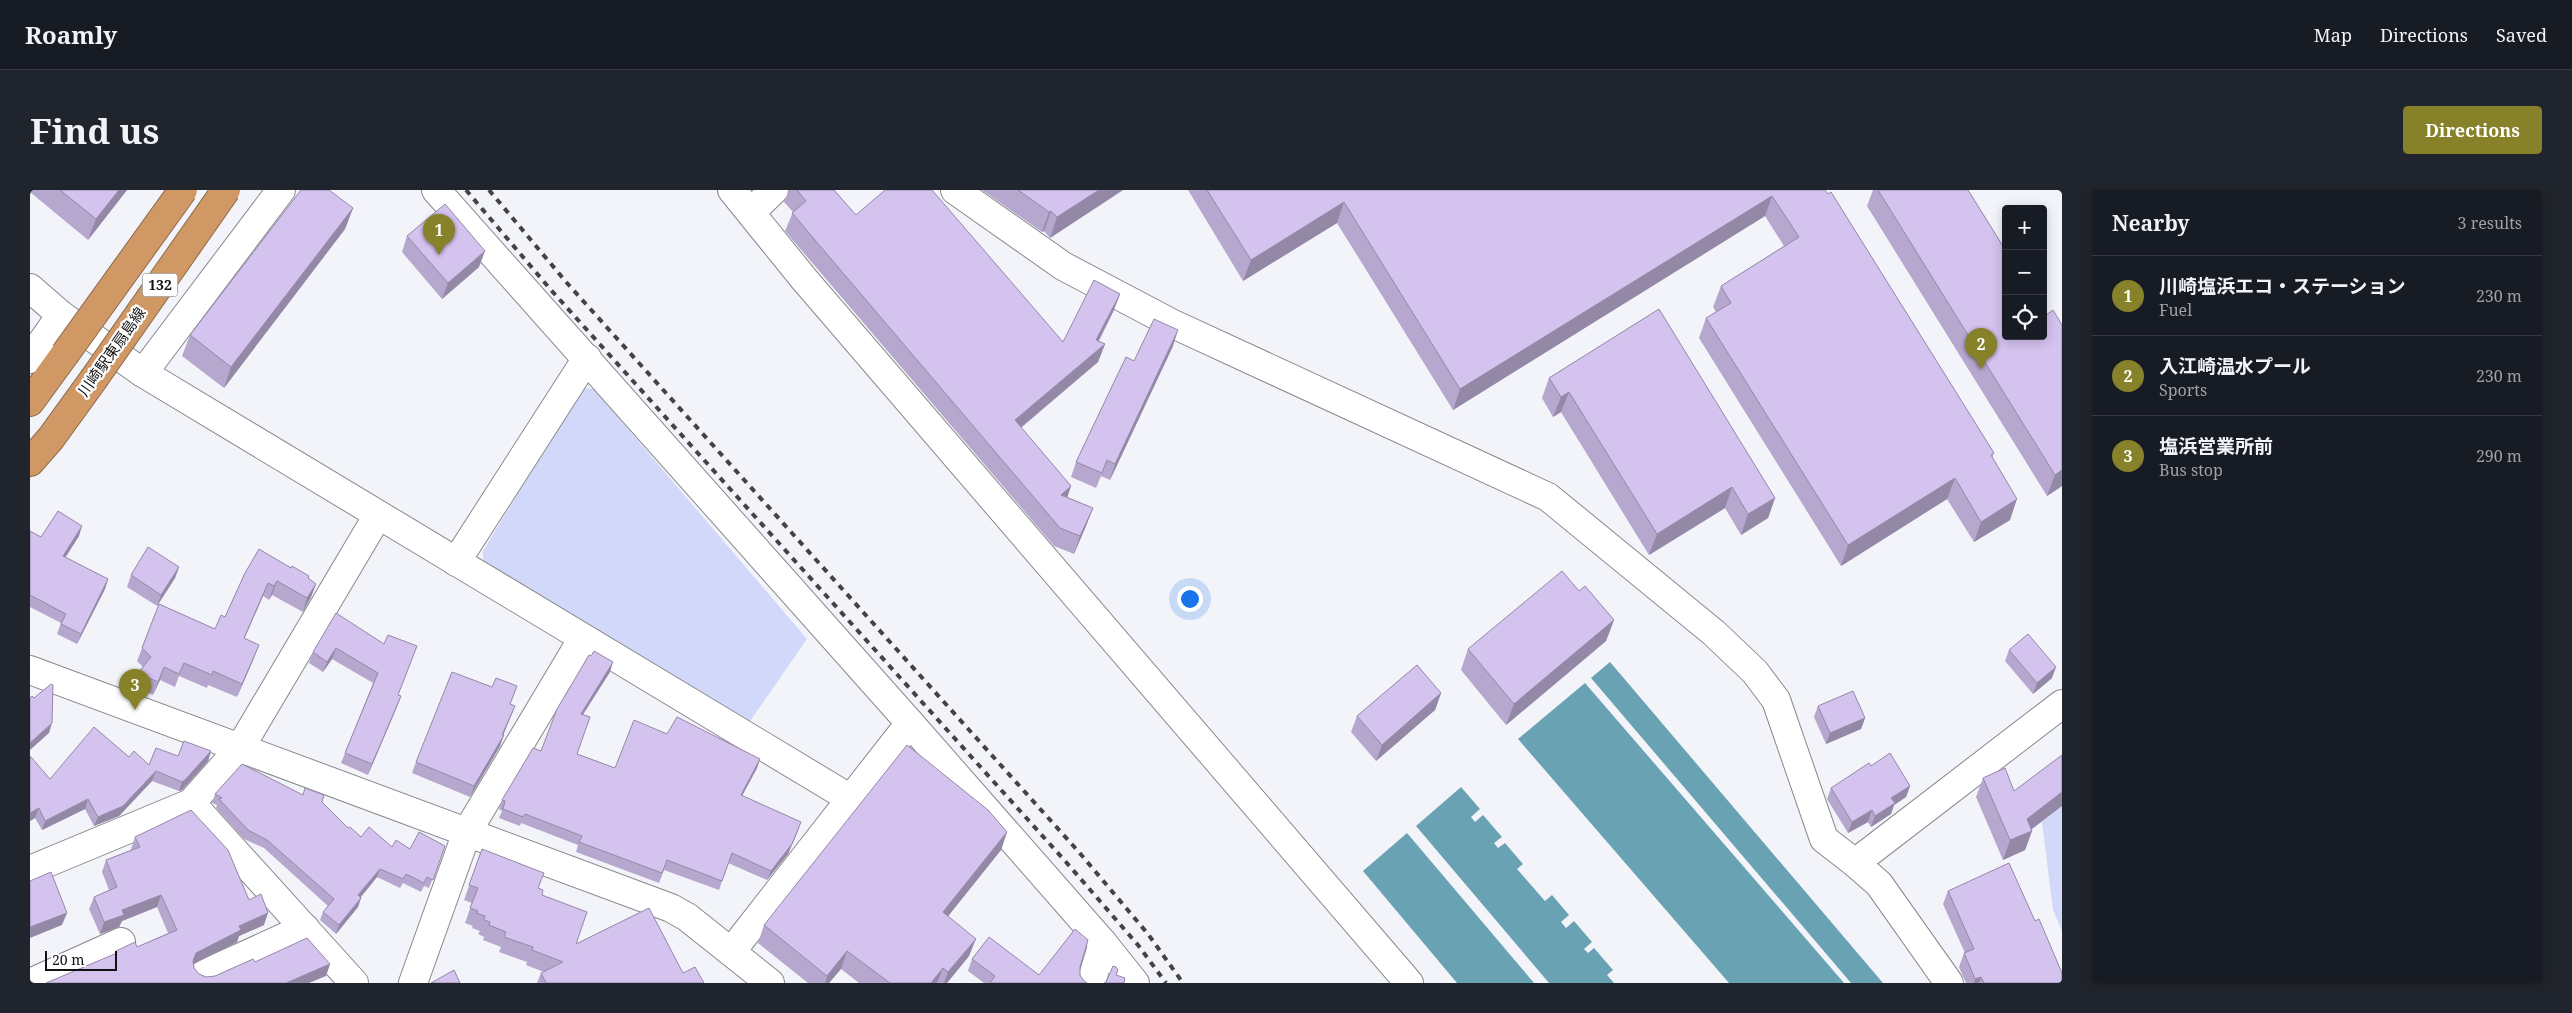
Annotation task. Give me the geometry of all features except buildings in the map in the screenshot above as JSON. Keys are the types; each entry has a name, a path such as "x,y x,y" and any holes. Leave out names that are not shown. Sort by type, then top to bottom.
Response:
{"highway":[{"name":"132","path":"30,402 183,190"},
{"name":"川崎駅東扇島線","path":"30,462 51,438 93,380 226,190"}],"street":[{"path":"143,373 281,190"},
{"path":"436,190 910,723 1103,943 1135,983"},
{"path":"732,190 804,279 1410,983"},
{"path":"751,212 774,190"},
{"path":"955,190 1063,266 1171,323 1548,497 1714,633 1756,672 1776,700 1824,838 1878,884 1949,983"},
{"path":"30,288 61,315 143,373 852,800"},
{"path":"30,358 61,315"},
{"path":"456,562 587,358"},
{"path":"30,870 191,803 240,748 378,515"},
{"path":"414,983 467,832 583,638"},
{"path":"32,675 240,748 671,908 687,916 770,983"},
{"path":"1855,863 2062,704"},
{"path":"731,952 852,800 910,723"},
{"path":"191,803 354,983"},
{"path":"204,974 305,928"},
{"path":"30,983 121,942"},
{"path":"1091,983 1103,943"}],"shaded area":[{"path":"582,388 594,389 807,639 746,727 483,566 483,551"},
{"path":"1610,662 1883,983 1851,983 1591,678"},
{"path":"1585,683 1844,983 1729,983 1518,739"},
{"path":"1461,787 1480,809 1471,817 1475,822 1483,815 1502,837 1494,843 1498,848 1505,843 1523,864 1517,869 1545,901 1552,895 1569,915 1561,922 1566,928 1574,921 1592,942 1584,949 1588,953 1594,948 1613,970 1607,975 1614,983 1549,983 1416,826"},
{"path":"2062,806 2062,931 2053,910 2042,822"},
{"path":"1407,833 1534,983 1457,983 1363,871"}],"railway":[{"path":"466,190 551,290 1066,862 1138,945 1166,983"},
{"path":"489,190 567,283 1078,851 1148,934 1183,983"}],"place":[{"name":"川崎塩浜エコ・ステーション","path":"439,255"},
{"name":"入江崎温水プール","path":"1981,369"},
{"name":"塩浜営業所前","path":"135,710"}]}
